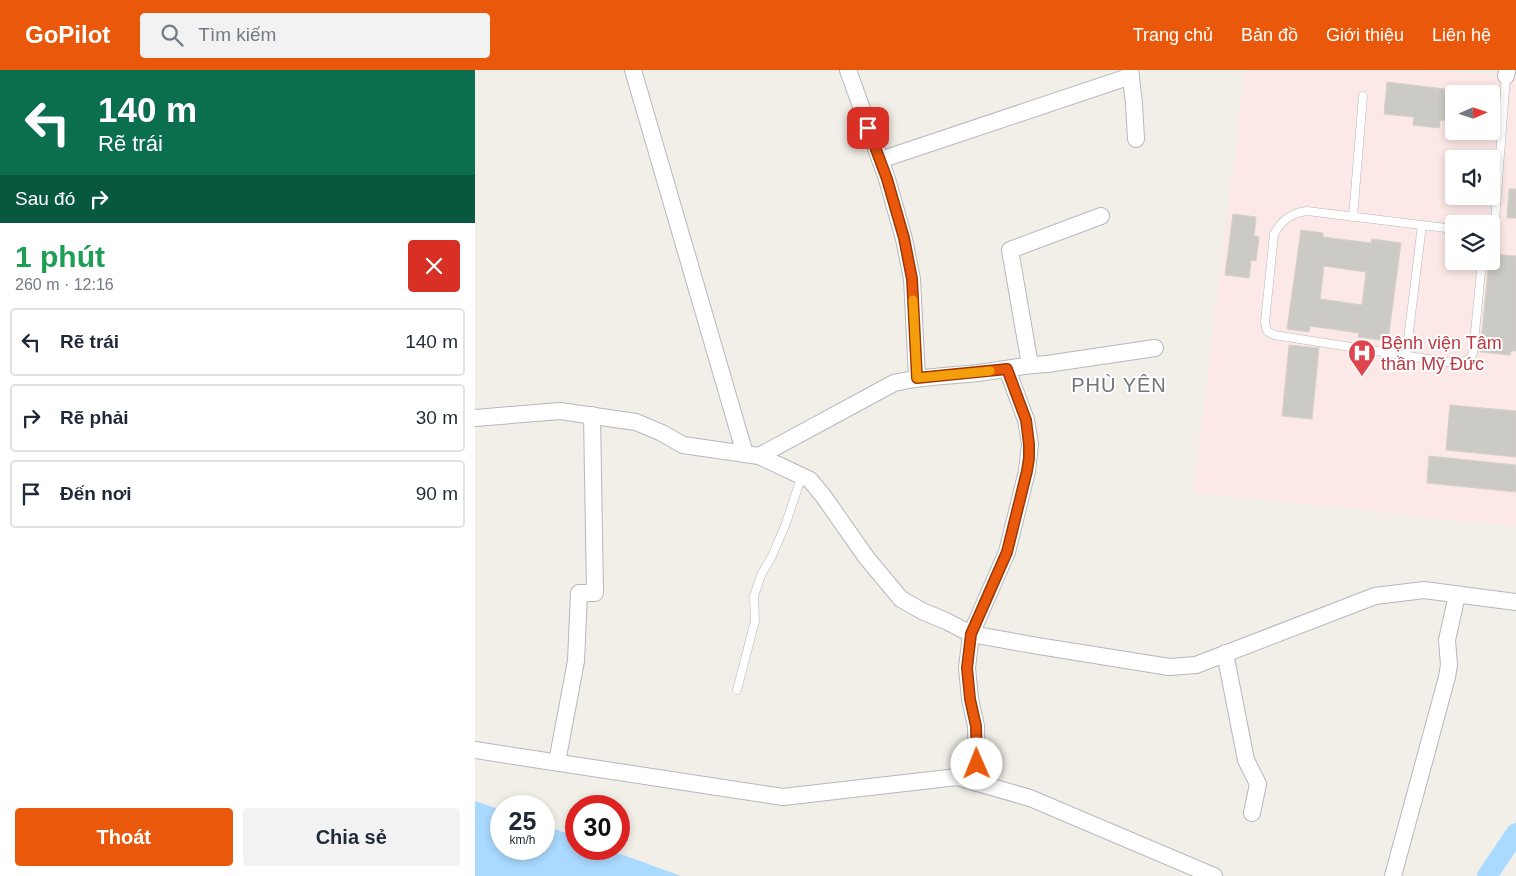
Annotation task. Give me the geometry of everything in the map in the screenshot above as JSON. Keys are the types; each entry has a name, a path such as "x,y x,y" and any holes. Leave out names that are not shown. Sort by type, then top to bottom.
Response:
{"street":[{"path":"633,70 752,455"},
{"path":"847,70 887,179 904,238 912,279 917,378"},
{"path":"880,160 1131,73 1135,103 1136,139"},
{"path":"1030,365 1010,250 1101,216"},
{"path":"752,455 894,383 917,378 1047,364 1155,348"},
{"path":"977,783 976,726 970,699 967,668 971,634 1007,552 1027,471 1029,444 1026,420 1007,369"},
{"path":"475,418 560,411 636,422 683,445 752,455 802,475 810,480 824,497 866,557 901,599 922,612 946,621 971,634 1032,645 1169,667 1196,665 1375,596 1424,590 1516,602"},
{"path":"557,762 576,662 579,593 595,592 592,415"},
{"path":"1393,876 1447,677 1449,665 1447,640 1457,595"},
{"path":"1225,653 1246,760 1258,784 1252,813"},
{"path":"475,750 783,797 957,777 1031,798 1213,876"}],"lane":[{"path":"1495,215 1506,73"},
{"path":"1353,217 1363,96"},
{"path":"1445,228 1307,211 1296,212 1285,218 1274,234 1265,322 1267,331 1274,335 1406,356 1453,363 1463,362 1472,357 1473,353 1481,270"},
{"path":"1406,356 1422,225"},
{"path":"737,690 755,622 754,596 761,575 772,556 785,526 802,475"}],"shaded area":[{"name":"Bệnh viện Tâm thần Mỹ Đức","path":"1245,70 1421,70 1516,77 1516,527 1193,492"}],"water":[{"path":"475,801 490,806 490,860 555,860 555,829 565,833 565,860 630,860 630,857 681,876 475,876"}],"building":[{"path":"1387,82 1445,89 1445,121 1440,120 1439,128 1413,125 1414,117 1384,114"},
{"path":"1509,189 1516,189 1516,218 1507,218"},
{"path":"1233,214 1256,217 1254,236 1259,237 1256,261 1251,260 1249,278 1225,275"},
{"path":"1301,230 1323,233 1323,237 1371,243 1372,239 1401,243 1388,341 1358,337 1359,333 1310,326 1309,332 1287,329","holes":["1324,266 1366,272 1362,305 1320,299"]},
{"path":"1500,255 1516,256 1516,351 1511,351 1510,355 1480,352 1488,270 1500,270"},
{"path":"1289,345 1319,348 1312,419 1282,416"},
{"path":"1450,405 1516,411 1516,457 1446,450"},
{"path":"1429,456 1516,465 1516,492 1427,483"}],"waterway":[{"path":"1487,876 1516,833"}],"slow traffic":[{"path":"913,300 917,378 990,371"}],"place":[{"name":"Bệnh viện Tâm thần Mỹ Đức","path":"1362,377"}],"district":[{"name":"PHÙ YÊN","path":"1119,385"}],"route":[{"path":"868,128 887,179 904,238 912,279 917,378 1007,369 1026,420 1029,444 1027,471 1007,552 971,634 967,668 970,699 976,726 977,764"}]}
